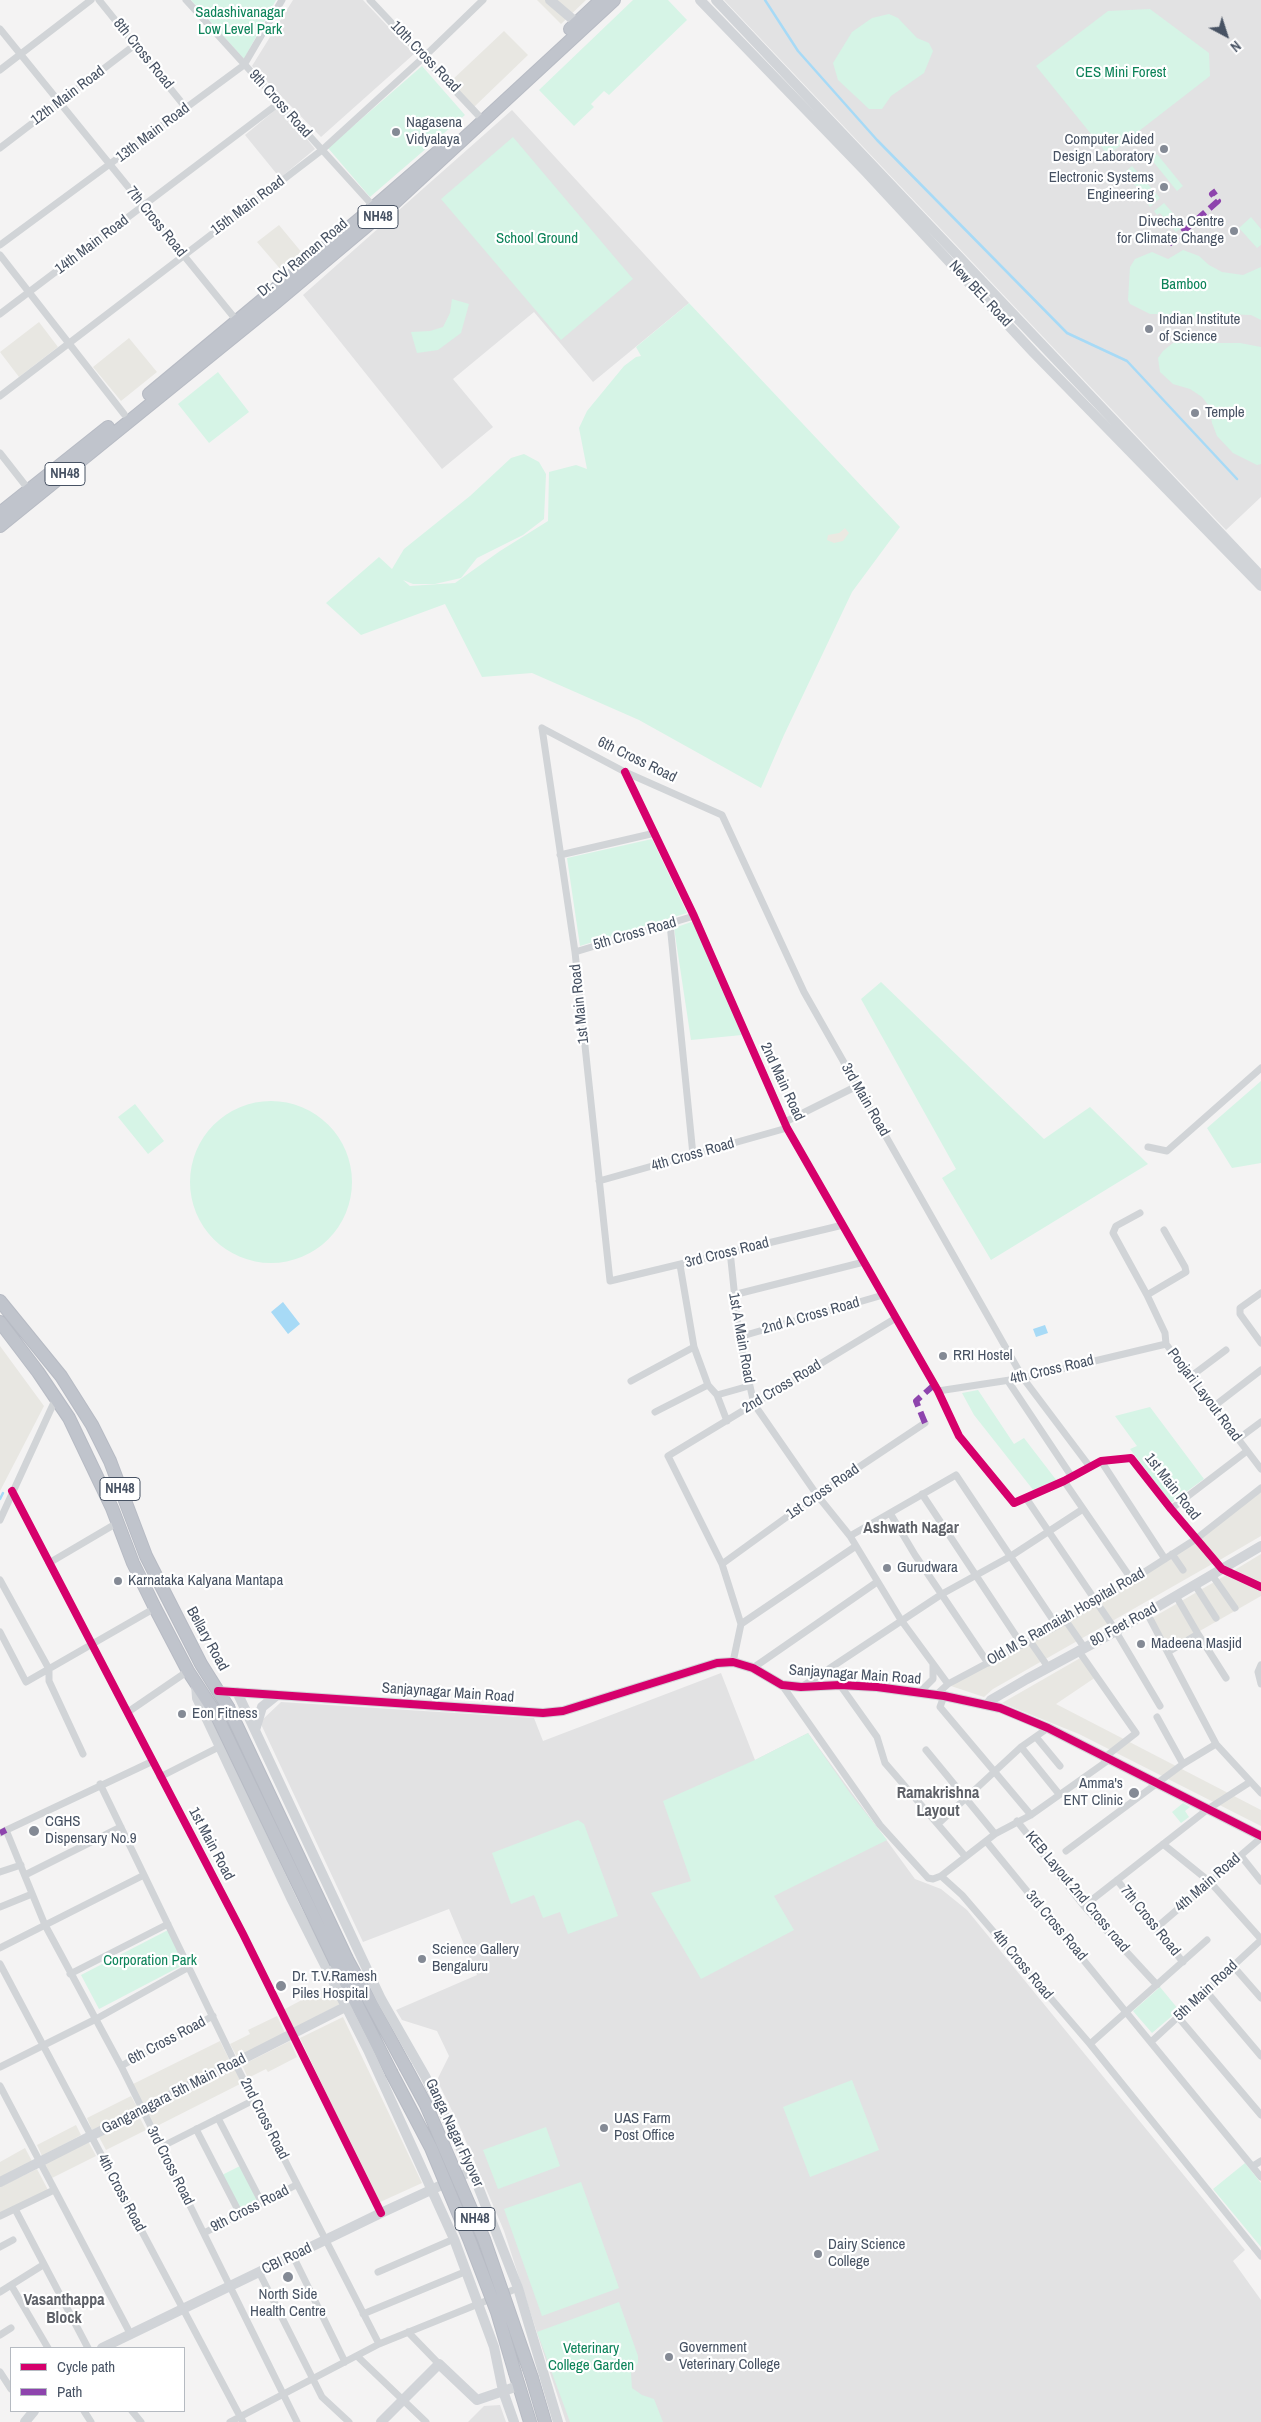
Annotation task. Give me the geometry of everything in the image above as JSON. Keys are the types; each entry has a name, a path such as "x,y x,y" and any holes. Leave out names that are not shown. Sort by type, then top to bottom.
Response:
{"highway":[{"name":"Dr. CV Raman Road","path":"2,508 29,490 124,414 374,207 479,116 574,20 601,0"},
{"name":"Dr. CV Raman Road","path":"0,526 274,304 384,211 486,120 614,0"},
{"name":"Bellary Road","path":"0,1301 61,1376 92,1425 110,1462 146,1556 201,1664 228,1691 228,1707 342,1961 352,2006"},
{"name":"Bellary Road","path":"0,1322 56,1397 82,1442 155,1608 188,1671 216,1714 342,1961 376,2001"},
{"name":"Ganga Nagar Flyover","path":"376,2001 404,2066 426,2105 484,2240 532,2378 544,2422"},
{"name":"Ganga Nagar Flyover","path":"352,2006 391,2072 431,2148 497,2312 518,2386"},
{"name":"NH48","path":"518,2386 530,2422"}],"street":[{"path":"0,70 91,0"},
{"name":"8th Cross Road","path":"99,0 186,108"},
{"name":"9th Cross Road","path":"186,0 374,207"},
{"name":"13th Main Road","path":"0,245 244,65 282,0"},
{"name":"10th Cross Road","path":"370,0 425,56 479,116"},
{"name":"15th Main Road","path":"0,396 322,150 483,0"},
{"path":"550,0 574,20"},
{"name":"New BEL Road","path":"700,0 866,171 1034,353 1261,586"},
{"name":"New BEL Road","path":"716,0 1240,556 1261,576"},
{"name":"7th Cross Road","path":"0,29 237,321"},
{"name":"12th Main Road","path":"0,148 136,44"},
{"name":"14th Main Road","path":"0,314 279,103"},
{"path":"0,255 124,414"},
{"path":"0,453 29,490"},
{"name":"6th Cross Road","path":"542,728 625,772 722,815"},
{"name":"1st Main Road","path":"542,728 575,952 610,1281"},
{"name":"2nd Main Road","path":"625,772 694,916 786,1125 938,1391 959,1436 1014,1503"},
{"name":"3rd Main Road","path":"722,815 804,992 857,1086 1023,1378 1090,1467"},
{"path":"560,855 654,833"},
{"name":"5th Cross Road","path":"575,952 694,916"},
{"path":"670,924 694,1155"},
{"path":"1148,1146 1167,1151 1261,1068"},
{"name":"4th Cross Road","path":"599,1181 694,1155 786,1125 857,1086"},
{"name":"Poojari Layout Road","path":"1140,1213 1116,1226 1113,1231 1165,1333 1166,1344 1261,1469"},
{"name":"3rd Cross Road","path":"610,1281 843,1225"},
{"path":"1147,1295 1186,1272 1186,1267 1164,1230"},
{"name":"1st A Main Road","path":"730,1252 733,1295 739,1337 754,1404 817,1495"},
{"path":"733,1295 864,1262"},
{"path":"680,1265 694,1347 708,1385 717,1395 727,1421"},
{"path":"1261,1293 1240,1308 1240,1314 1261,1343"},
{"name":"2nd A Cross Road","path":"739,1337 883,1295"},
{"name":"2nd Cross Road","path":"722,1564 668,1456 896,1318"},
{"name":"4th Cross Road","path":"938,1391 1023,1378 1166,1344"},
{"path":"631,1381 694,1347"},
{"path":"1190,1377 1226,1350"},
{"path":"1213,1407 1261,1370"},
{"path":"1008,1381 1072,1477"},
{"path":"655,1412 708,1385"},
{"path":"717,1395 749,1386"},
{"path":"0,1520 56,1397"},
{"path":"1238,1439 1261,1422"},
{"name":"1st Cross Road","path":"722,1564 817,1495 925,1423"},
{"path":"1171,1509 1247,1451"},
{"name":"1st Main Road","path":"1014,1503 1064,1481 1101,1461 1131,1458 1222,1569"},
{"path":"1101,1461 1165,1559"},
{"path":"850,1536 956,1475 1057,1626"},
{"path":"1064,1481 1132,1580"},
{"name":"Old M S Ramaiah Hospital Road","path":"940,1695 948,1684 1057,1626 1165,1559 1196,1539 1261,1488"},
{"name":"1st Main Road","path":"12,1491 128,1712 151,1762 243,1934 381,2213"},
{"path":"922,1494 1022,1645"},
{"path":"817,1495 850,1536 901,1620 948,1684"},
{"path":"1026,1498 1116,1630 1160,1706"},
{"path":"801,1687 942,1594 975,1574 1011,1556 1083,1509"},
{"path":"890,1513 988,1663"},
{"path":"49,1563 117,1523"},
{"path":"741,1624 856,1546"},
{"name":"80 Feet Road","path":"988,1704 991,1700 1048,1667 1147,1613 1261,1546"},
{"path":"1172,1554 1183,1570"},
{"path":"722,1564 741,1624 733,1662"},
{"path":"1222,1569 1261,1587"},
{"path":"1212,1575 1235,1608"},
{"path":"0,1580 49,1669 49,1681 83,1754"},
{"path":"753,1668 877,1582"},
{"path":"1195,1585 1216,1618"},
{"path":"1176,1596 1226,1678"},
{"path":"0,1632 26,1682 155,1608"},
{"path":"1147,1613 1216,1744 1261,1793"},
{"path":"941,1876 996,1834 1031,1815 1108,1758 1136,1733 1081,1649 1066,1620"},
{"path":"1168,1652 1198,1634"},
{"path":"1030,1640 1048,1667"},
{"name":"Sanjaynagar Main Road","path":"228,1691 543,1713 563,1710 717,1663 733,1662 753,1668 782,1685 801,1687 840,1685 920,1692 988,1704 1048,1728 1261,1837"},
{"path":"920,1692 933,1679 933,1664"},
{"path":"1261,1665 1258,1672 1261,1684"},
{"path":"128,1712 188,1671"},
{"path":"196,1684 197,1698 292,1900 352,2006 454,2239 494,2347 503,2391 514,2422"},
{"name":"4th Cross Road","path":"782,1685 880,1825 928,1878 933,1879 941,1876 962,1895 1090,2044 1261,2256"},
{"path":"840,1685 876,1737 885,1763 965,1856"},
{"path":"228,1691 255,1730 269,1765"},
{"path":"228,1691 285,1792 376,2001 425,2076 472,2171 518,2288 558,2422"},
{"path":"255,1730 262,1708 277,1695"},
{"path":"940,1695 940,1707 1031,1815"},
{"path":"1157,1717 1183,1764"},
{"path":"938,1824 1021,1747 1048,1728"},
{"path":"1036,1737 1060,1766"},
{"path":"1066,1852 1183,1764 1216,1744"},
{"path":"160,1777 219,1747"},
{"path":"1021,1747 1059,1794"},
{"path":"926,1750 968,1798 996,1834"},
{"path":"3,1832 100,1784 151,1762"},
{"path":"236,1781 269,1765"},
{"path":"1084,1906 1208,1809 1250,1782"},
{"name":"2nd Cross Road","path":"100,1784 235,2063 379,2344"},
{"path":"249,1808 285,1792"},
{"name":"KEB Layout 2nd Cross road","path":"1018,1821 1084,1906 1157,1985"},
{"path":"26,1875 121,1827"},
{"name":"3rd Cross Road","path":"3,1832 26,1875 45,1924 70,1974 121,2066 284,2394 296,2422"},
{"name":"4th Main Road","path":"1156,1928 1261,1837"},
{"name":"3rd Cross Road","path":"986,1841 1261,2177"},
{"path":"1163,1844 1210,1882 1261,1939"},
{"path":"1241,1856 1261,1880"},
{"path":"0,1872 21,1865"},
{"path":"0,1948 144,1875"},
{"name":"7th Cross Road","path":"1117,1880 1183,1962"},
{"path":"0,1907 32,1894"},
{"path":"70,1974 168,1924"},
{"name":"5th Main Road","path":"1152,2042 1261,1939"},
{"path":"1090,2044 1207,1940"},
{"name":"4th Cross Road","path":"0,1964 241,2419"},
{"path":"0,2067 96,2019 189,1966"},
{"path":"1233,1966 1261,1998"},
{"path":"1206,1991 1261,2056"},
{"name":"Ganganagara 5th Main Road","path":"0,2182 292,2034 352,2006"},
{"name":"6th Cross Road","path":"121,2066 213,2016"},
{"path":"1178,2017 1261,2115"},
{"path":"0,2086 131,2334"},
{"path":"161,2147 254,2100"},
{"path":"218,2118 262,2203"},
{"path":"196,2129 240,2214"},
{"path":"1253,2166 1261,2161"},
{"name":"CBI Road","path":"104,2347 472,2171"},
{"name":"9th Cross Road","path":"204,2233 296,2185"},
{"path":"0,2216 54,2190"},
{"path":"15,2209 87,2347"},
{"path":"378,2272 454,2239"},
{"path":"0,2247 13,2240"},
{"path":"293,2256 345,2362"},
{"path":"0,2292 43,2265"},
{"path":"363,2314 467,2271"},
{"path":"259,2272 322,2396 349,2422"},
{"path":"12,2285 47,2347"},
{"path":"230,2422 241,2419 379,2344 518,2288"},
{"path":"0,2335 11,2328"},
{"path":"408,2332 477,2400 518,2386"},
{"path":"357,2356 426,2422"},
{"path":"381,2422 439,2364"},
{"path":"1,2374 10,2388"},
{"path":"133,2412 141,2422"}],"shaded area":[{"path":"293,0 363,0 414,54 321,137 252,66"},
{"path":"537,0 586,0 561,24"},
{"name":"Indian Institute of Science","path":"724,0 1261,0 1261,497 1226,530"},
{"path":"504,31 528,55 474,107 450,82"},
{"path":"280,106 315,149 280,178 245,135"},
{"path":"512,110 689,303 593,382 534,312 453,379 493,427 442,469 303,295"},
{"path":"279,225 303,254 282,271 257,242"},
{"path":"39,322 58,347 19,377 0,352"},
{"path":"129,338 157,372 121,401 93,367"},
{"path":"0,1346 44,1406 0,1491"},
{"path":"1261,1492 1261,1536 1218,1561 1198,1538"},
{"path":"1195,1541 1214,1563 993,1689 984,1697 951,1686"},
{"path":"1261,1554 1261,1584 1233,1571"},
{"path":"1228,1574 1261,1591 1261,1596 1170,1648 1152,1618"},
{"path":"1082,1657 1096,1677 1056,1704 1261,1810 1261,1826 1079,1734 1002,1703"},
{"path":"721,1673 755,1760 808,1733 915,1879 941,1889 967,1910 1245,2250 1233,2261 1261,2300 1261,2422 566,2422 504,2231 459,2125 437,2080 449,2056 437,2031 402,2020 396,2010 477,1975 449,1909 363,1942 260,1722 281,1702 534,1718 543,1741"},
{"path":"330,1985 340,2004 293,2029 283,2010"},
{"path":"277,2016 285,2033 237,2057 230,2044 250,2034 248,2030"},
{"path":"343,2017 422,2183 378,2203 300,2038"},
{"path":"220,2041 230,2061 141,2105 131,2085"},
{"path":"290,2041 297,2057 268,2072 266,2069 248,2078 242,2065"},
{"path":"235,2069 242,2083 153,2128 146,2115"},
{"path":"131,2096 137,2107 92,2130 87,2118"},
{"path":"139,2116 146,2130 106,2150 99,2137"},
{"path":"76,2125 81,2135 42,2156 37,2145"},
{"path":"88,2141 96,2156 52,2178 45,2164"},
{"path":"25,2148 32,2161 0,2178 0,2162"},
{"path":"37,2169 48,2190 0,2214 0,2187"},
{"path":"500,2405 506,2422 468,2422 484,2406"}],"green space":[{"name":"Sadashivanagar Low Level Park","path":"191,0 276,0 244,59"},
{"path":"633,0 668,0 687,20 609,95 604,91 591,104 594,107 574,126 539,90"},
{"name":"CES Mini Forest","path":"1150,9 1209,53 1210,76 1108,155 1036,66 1108,11"},
{"path":"889,14 898,18 917,38 929,43 933,51 924,73 891,96 882,109 869,109 838,80 833,63 852,32 872,18"},
{"name":"Nagasena Vidyalaya","path":"422,66 465,115 370,197 328,148"},
{"name":"School Ground","path":"513,137 633,279 561,340 441,199"},
{"path":"1157,154 1183,186 1177,191 1151,159"},
{"path":"1132,166 1160,198 1150,207 1148,204 1150,202 1124,173"},
{"path":"1164,203 1184,226 1176,232 1160,213 1157,215 1154,211"},
{"path":"1251,217 1261,229 1261,245 1257,248 1239,228"},
{"name":"Bamboo","path":"1183,250 1199,256 1209,265 1222,272 1243,275 1261,267 1261,320 1251,315 1223,314 1202,319 1172,314 1150,314 1130,304 1128,300 1130,267 1135,259 1152,252 1168,259"},
{"path":"452,299 469,304 461,333 438,350 417,353 411,332 430,331 443,327 450,313"},
{"path":"689,303 900,527 852,592 761,788 639,720 532,673 482,677 445,604 361,635 326,603 379,557 392,569 404,549 470,496 511,458 524,454 539,462 546,474 544,519 523,535 477,558 461,578 435,584 413,584 403,580 410,586 455,583 500,551 548,521 549,472 576,465 587,469 579,428 587,411 624,366 636,357 641,356 636,347"},
{"path":"1173,343 1240,343 1261,347 1261,464 1257,465 1233,453 1217,436 1209,406 1202,397 1190,389 1173,384 1160,372 1158,358"},
{"path":"218,372 249,412 209,443 178,404"},
{"path":"652,839 687,913 580,946 567,858"},
{"path":"694,921 742,1035 691,1040 674,928"},
{"path":"881,982 1044,1139 1090,1107 1148,1164 991,1260 942,1178 956,1169 861,999"},
{"path":"1261,1081 1261,1163 1232,1168 1207,1128"},
{"path":"279,1101 295,1104 309,1110 323,1119 334,1130 349,1158 352,1182 351,1198 343,1220 334,1234 323,1245 295,1260 263,1263 247,1260 233,1254 219,1245 208,1234 193,1206 190,1174 193,1158 199,1144 208,1130 219,1119 247,1104"},
{"path":"135,1104 164,1141 148,1154 118,1117"},
{"path":"978,1390 1014,1444 1024,1438 1057,1481 1034,1491 974,1415 962,1393"},
{"path":"1150,1407 1204,1479 1171,1503 1130,1449 1137,1446 1115,1416"},
{"path":"808,1733 850,1793 887,1840 774,1896 794,1930 701,1979 651,1893 691,1881 663,1801 755,1760"},
{"path":"1183,1803 1190,1807 1185,1811 1189,1817 1181,1823 1172,1812"},
{"path":"578,1820 584,1824 618,1916 568,1934 560,1912 543,1918 534,1895 511,1904 492,1853"},
{"name":"Corporation Park","path":"168,1930 185,1964 99,2009 81,1975"},
{"path":"1160,1987 1179,2010 1152,2033 1133,2011"},
{"path":"852,2080 879,2150 810,2177 783,2107"},
{"path":"546,2127 560,2166 498,2189 483,2150"},
{"path":"1245,2163 1261,2183 1261,2247 1213,2189"},
{"path":"240,2166 258,2201 240,2210 222,2175"},
{"path":"581,2182 619,2288 542,2316 504,2209"},
{"name":"Veterinary College Garden","path":"619,2302 638,2356 638,2363 631,2373 632,2388 642,2395 654,2399 663,2422 570,2422 537,2332"}],"sand":[{"path":"845,528 849,533 843,541 834,543 827,540 828,535 839,533"}],"water":[{"path":"283,1302 300,1324 288,1334 271,1312"},
{"path":"1045,1325 1048,1333 1036,1337 1033,1329"}],"waterway":[{"path":"765,0 798,51 877,140 1067,333 1127,361 1237,479"},
{"path":"0,1499 3,1493"}],"marked path":[{"path":"1169,244 1218,201 1212,194 1216,191"},
{"path":"925,1423 916,1401 934,1385"},
{"path":"0,1833 6,1830"}],"cycle path":[{"path":"625,772 694,916 787,1128 938,1391 959,1436 1014,1503 1064,1481 1101,1461 1131,1458 1222,1569 1261,1587"},
{"path":"12,1491 243,1934 381,2213"},
{"path":"218,1691 543,1713 563,1711 717,1663 733,1662 753,1668 782,1685 801,1687 840,1685 877,1687 944,1696 1000,1708 1048,1728 1261,1836"}],"place":[{"name":"Nagasena Vidyalaya","path":"396,132"},
{"name":"Computer Aided Design Laboratory","path":"1164,149"},
{"name":"Electronic Systems Engineering","path":"1164,187"},
{"name":"Divecha Centre for Climate Change","path":"1234,231"},
{"name":"Indian Institute of Science","path":"1149,329"},
{"name":"Temple","path":"1195,413"},
{"name":"RRI Hostel","path":"943,1356"},
{"name":"Gurudwara","path":"887,1568"},
{"name":"Karnataka Kalyana Mantapa","path":"118,1581"},
{"name":"Madeena Masjid","path":"1141,1644"},
{"name":"Eon Fitness","path":"182,1714"},
{"name":"Amma's ENT Clinic","path":"1134,1793"},
{"name":"CGHS Dispensary No.9","path":"34,1831"},
{"name":"Science Gallery Bengaluru","path":"422,1959"},
{"name":"Dr. T.V.Ramesh Piles Hospital","path":"281,1986"},
{"name":"UAS Farm Post Office","path":"604,2128"},
{"name":"Dairy Science College","path":"818,2254"},
{"name":"North Side Health Centre","path":"288,2277"},
{"name":"Government Veterinary College","path":"669,2357"}],"district":[{"name":"Ashwath Nagar","path":"911,1529"},
{"name":"Ramakrishna Layout","path":"938,1803"},
{"name":"Vasanthappa Block","path":"64,2310"}]}
